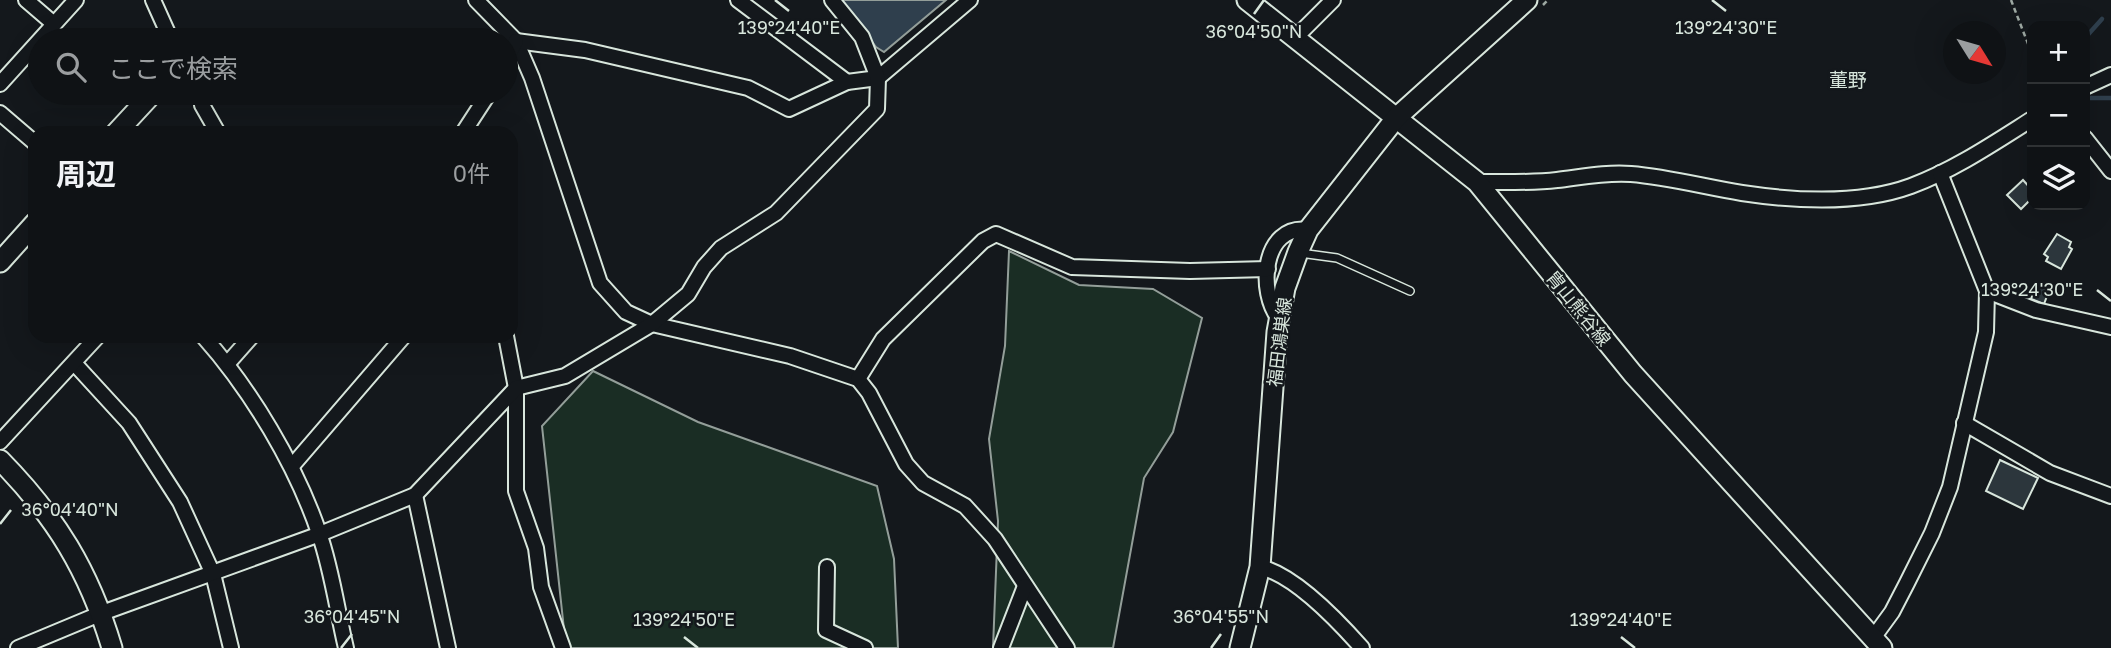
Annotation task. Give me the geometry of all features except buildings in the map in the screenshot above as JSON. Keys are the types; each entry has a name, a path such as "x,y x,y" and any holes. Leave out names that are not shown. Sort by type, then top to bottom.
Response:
{"main road":[{"name":"胄山熊谷線","path":"1247,0 1477,182 1633,374 1878,643"},
{"name":"福田鴻巣線","path":"1240,648 1260,567 1280,320 1285,288 1298,252 1308,230 1396,118 1527,0"},
{"path":"122,126 142,105"},
{"path":"0,262 28,231"},
{"path":"0,460 29,489 62,534 88,580 112,648"}],"street":[{"path":"26,0 54,24"},
{"path":"50,28 76,0"},
{"path":"153,0 166,28"},
{"path":"476,0 503,28"},
{"path":"738,0 847,82"},
{"path":"18,648 102,614 320,534 415,495 516,388 565,376 652,324 688,294 705,267 722,248 776,213 877,109 878,78 862,37 832,0"},
{"path":"518,41 585,50 748,88 789,109 847,82 878,78 971,0"},
{"path":"1294,38 1334,0"},
{"path":"518,46 532,78 600,283 626,312 652,324 790,356 858,379 869,393 906,464 923,483 965,506 995,539 1067,648"},
{"path":"0,84 28,53"},
{"path":"2090,85 2111,75"},
{"path":"202,105 214,126"},
{"path":"468,126 481,105"},
{"path":"0,113 28,137"},
{"path":"1477,182 1632,174 1743,193 1842,199 1882,194 1910,186 1940,173 2027,121"},
{"path":"2090,144 2111,171"},
{"path":"1878,643 1932,533 1950,488 1986,332 1987,291 1940,173"},
{"path":"1280,320 1269,304 1268,269 1271,250 1283,234 1296,228 1308,230"},
{"path":"858,379 883,339 983,241 996,234 1072,267 1190,271 1268,269"},
{"path":"1987,291 2036,310 2111,327"},
{"path":"0,442 92,343"},
{"path":"209,343 228,363 292,466 320,534 346,648"},
{"path":"228,363 246,343"},
{"path":"292,466 398,343"},
{"path":"507,343 516,388 516,491 536,548 541,587 563,648"},
{"path":"74,363 129,423 180,502 213,574 231,648"},
{"path":"1964,423 2050,473 2111,496"},
{"path":"415,495 448,648"},
{"path":"827,567 826,630 865,648"},
{"path":"1260,567 1280,575 1315,601 1363,648"},
{"path":"1001,648 1025,586"}],"lane":[{"path":"1298,252 1337,258 1360,266 1410,291"}],"path":[{"path":"2011,0 2027,41"}],"green space":[{"path":"1009,251 1079,285 1153,289 1202,318 1173,432 1144,478 1113,648 993,648 998,521 989,439 1005,346"},
{"path":"593,371 698,422 877,486 894,559 898,648 566,648 542,426"}],"water":[{"path":"841,0 946,0 884,52 876,47"}],"waterway":[{"path":"2090,32 2102,19"},
{"path":"2090,98 2111,98"}],"district":[{"name":"董野","path":"1848,79"}]}
